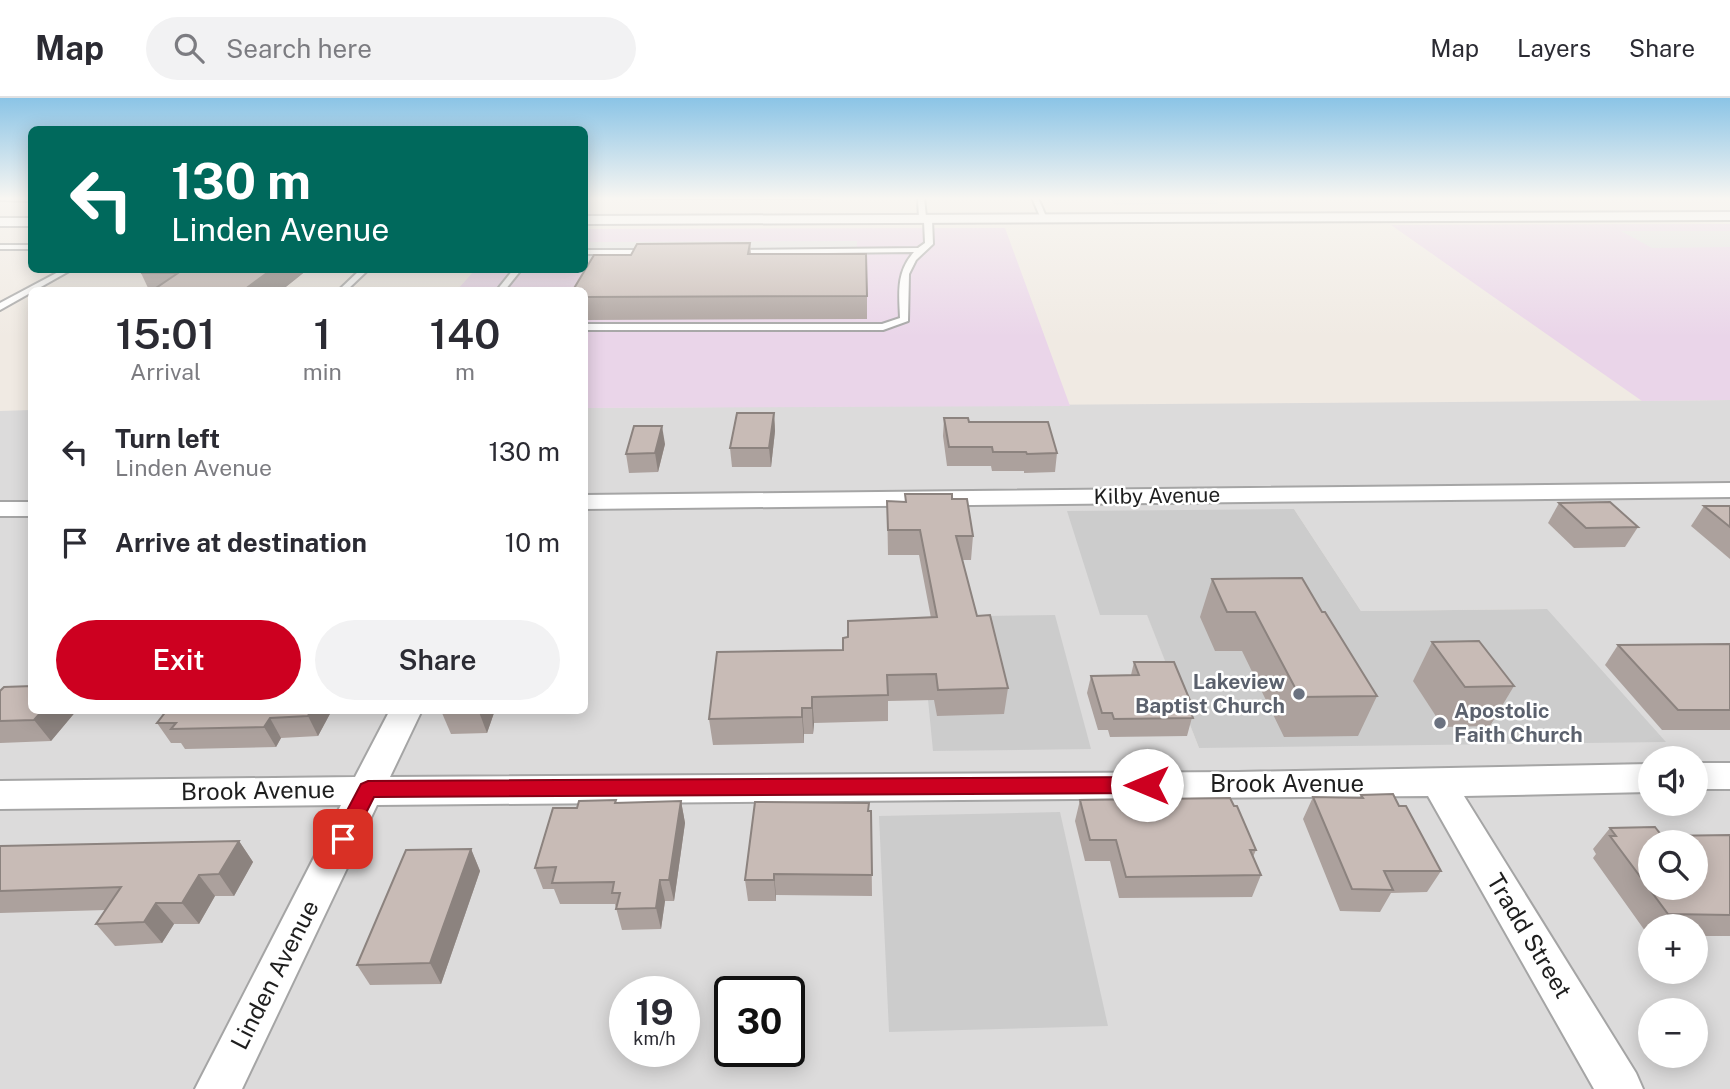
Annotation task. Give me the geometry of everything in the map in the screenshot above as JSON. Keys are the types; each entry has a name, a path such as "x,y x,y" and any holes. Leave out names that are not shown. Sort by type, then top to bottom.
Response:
{"street":[{"name":"Kilby Avenue","path":"588,502 1730,490"},
{"path":"0,509 28,509"},
{"name":"Linden Avenue","path":"218,1089 404,714"},
{"path":"1708,776 1730,776"},
{"name":"Brook Avenue","path":"0,794 368,789 1438,783 1638,778"},
{"name":"Tradd Street","path":"1438,783 1620,1089"}],"lane":[{"path":"588,327 883,327 905,319 902,277 906,263 929,244"},
{"path":"0,247 28,247"},
{"path":"722,252 920,250"},
{"path":"588,252 667,252"},
{"path":"36,287 62,273"},
{"path":"346,287 362,273"},
{"path":"503,287 515,273"},
{"path":"0,307 28,292"}],"shaded area":[{"path":"588,244 1011,244 1070,406 588,408 588,287 460,287 472,273 588,273"},
{"path":"857,244 857,260 588,261 588,245"},
{"path":"1418,244 1730,244 1730,400 1642,401"},
{"path":"1645,244 1730,244 1730,247 1652,248"},
{"path":"1730,400 1730,1089 0,1089 0,411 28,410 28,714 588,714 588,408","holes":["1294,509 1361,611 1547,609 1199,748 1147,614"]},
{"path":"1294,509 1361,611 1547,609 1666,742 1199,748 1147,615 1100,615 1067,511"},
{"path":"1055,615 1091,749 933,751 920,617"},
{"path":"1060,812 1108,1026 889,1032 879,816"}],"building":[{"path":"637,244 750,244 748,254 866,254 867,296 588,297 588,287 575,287 583,273 588,273 588,265 594,255 631,255"},
{"path":"178,273 267,273 248,287 157,287"},
{"path":"737,413 774,413 769,448 730,448"},
{"path":"944,418 968,418 969,422 1048,422 1057,453 1027,454 993,452 992,447 949,447"},
{"path":"634,426 662,426 655,453 626,454"},
{"path":"905,494 952,494 952,499 967,499 973,536 956,536 977,616 990,615 1008,688 938,690 936,674 887,675 888,695 812,697 812,708 802,708 802,717 709,719 717,652 843,650 843,638 848,637 848,621 937,617 920,530 888,530 887,501 906,502"},
{"path":"1610,502 1638,527 1586,528 1559,503"},
{"path":"1704,506 1730,506 1730,527"},
{"path":"1302,578 1377,696 1300,697 1255,612 1227,612 1212,579"},
{"path":"1479,641 1514,686 1465,687 1432,642"},
{"path":"1730,644 1730,710 1678,710 1618,645"},
{"path":"1134,662 1174,662 1194,710 1190,710 1193,718 1114,719 1112,713 1102,713 1091,676 1139,675"},
{"path":"28,686 28,714 39,714 34,720 0,721 0,691 4,687"},
{"path":"164,714 309,714 270,718 264,727 171,729 176,723 157,723"},
{"path":"1393,794 1399,806 1406,806 1441,871 1384,871 1393,890 1352,889 1313,797 1363,798 1361,795"},
{"path":"1230,798 1234,806 1237,806 1256,850 1250,850 1261,875 1126,877 1116,840 1090,840 1080,800"},
{"path":"616,800 615,803 681,801 669,880 660,880 656,908 616,909 620,893 612,893 614,882 552,883 556,867 535,868 553,808 577,808 579,801"},
{"path":"755,802 869,803 872,875 774,874 774,880 745,880"},
{"path":"1655,827 1657,830 1638,830 1638,874 1610,836 1616,836 1610,828"},
{"path":"1708,835 1730,835 1730,915 1668,914 1658,900 1708,900"},
{"path":"239,841 219,874 199,875 182,903 156,903 144,922 96,924 121,887 0,891 0,846"},
{"path":"471,849 430,963 357,965 406,850"}],"place":[{"name":"Lakeview Baptist Church","path":"1299,694"},
{"name":"Apostolic Faith Church","path":"1440,723"}],"route":[{"path":"343,839 368,789 1147,785"}]}
